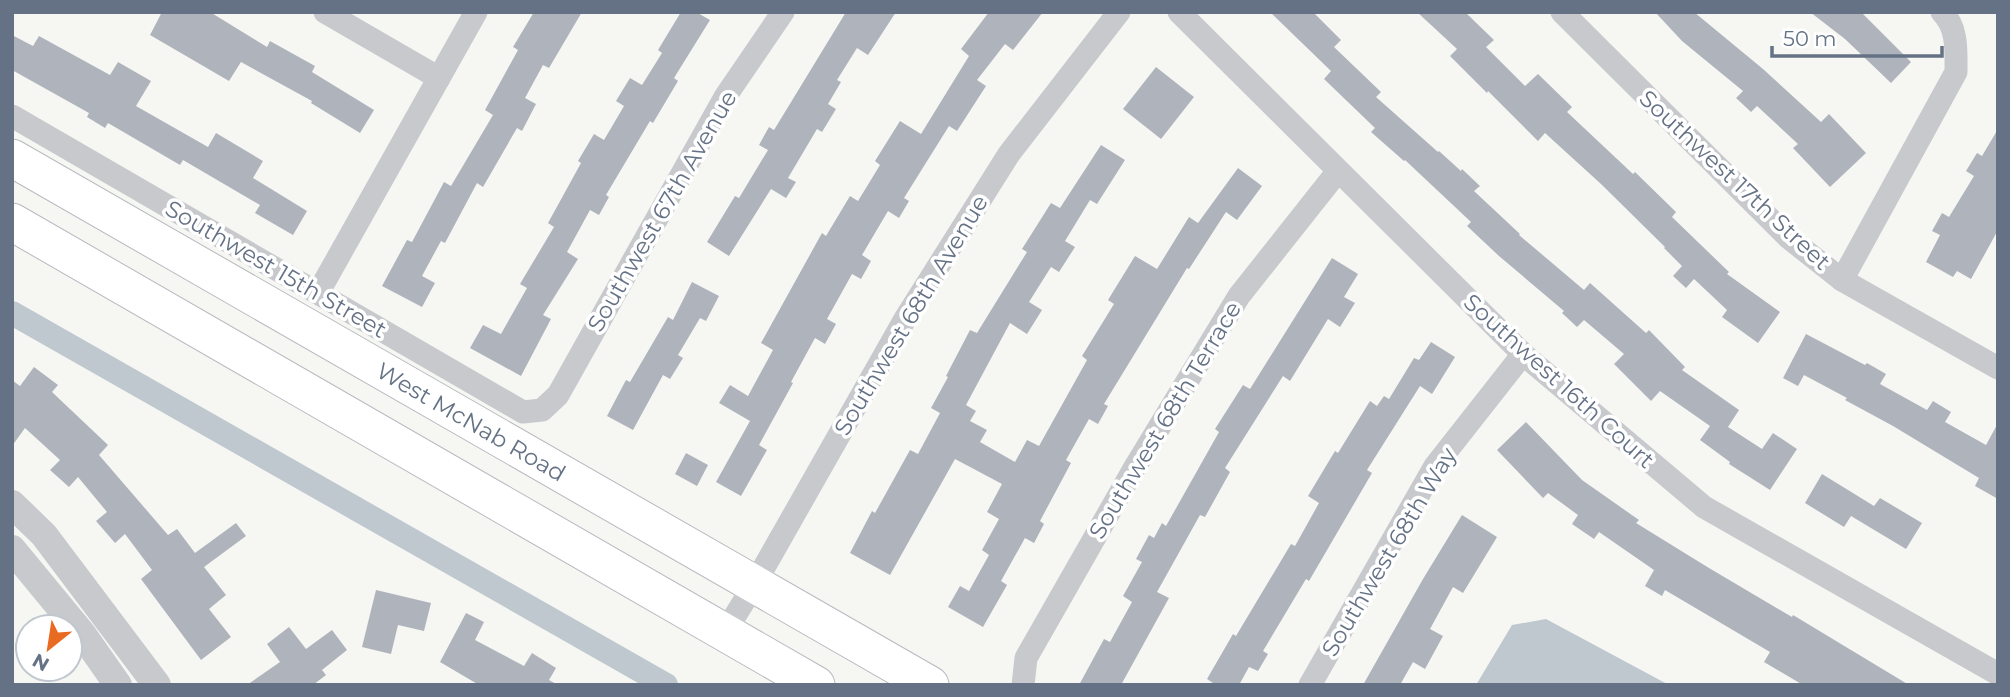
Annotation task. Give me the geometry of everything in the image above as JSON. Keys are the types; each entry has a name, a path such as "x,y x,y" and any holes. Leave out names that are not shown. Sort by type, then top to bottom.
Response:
{"main road":[{"name":"West McNab Road","path":"12,159 930,685"},
{"path":"12,222 816,685"}],"street":[{"path":"325,12 439,78"},
{"path":"318,293 476,12"},
{"name":"Southwest 67th Avenue","path":"542,410 558,395 725,97 783,12"},
{"name":"Southwest 68th Avenue","path":"725,632 905,319 1009,153 1119,12"},
{"name":"Southwest 16th Court","path":"1179,12 1523,354 1704,507 1998,674"},
{"name":"Southwest 17th Street","path":"1562,12 1789,238 1842,281 1998,368"},
{"path":"1842,281 1956,72 1956,40 1942,12"},
{"name":"Southwest 15th Street","path":"12,116 523,412 542,410"},
{"name":"Southwest 68th Terrace","path":"1023,685 1026,658 1135,467 1232,307 1338,171"},
{"name":"Southwest 68th Way","path":"1310,685 1436,466 1523,354"},
{"path":"12,504 44,535 157,685"},
{"path":"12,549 83,635 118,685"}],"shaded area":[{"path":"1546,619 1669,685 1476,685 1512,625"}],"building":[{"path":"162,12 210,12 267,47 270,41 315,66 312,72 374,110 360,133 311,103 312,101 241,62 229,81 150,35"},
{"path":"534,12 582,12 549,68 543,65 525,98 536,104 522,131 517,128 483,187 477,183 445,243 441,241 422,276 435,283 422,307 382,286 407,240 412,242 444,182 451,186 493,115 485,110 518,50 513,47"},
{"path":"681,12 696,12 710,20 674,78 678,81 653,123 650,121 606,195 609,197 599,215 590,210 567,252 578,259 543,315 551,319 521,376 470,348 483,325 501,334 527,288 520,284 554,227 548,223 581,163 578,161 594,134 604,140 624,106 616,101 630,78 642,85 662,53 658,50"},
{"path":"846,12 896,12 868,55 857,48 837,80 841,82 828,104 836,109 822,132 817,129 788,178 796,182 786,198 771,189 729,256 707,242 735,196 739,198 768,150 759,145 769,127 774,130"},
{"path":"989,12 1043,12 1013,50 1005,44 977,80 986,86 957,131 949,126 904,198 909,201 899,218 888,211 862,255 871,261 861,279 852,274 827,319 836,324 825,344 815,338 791,382 793,383 759,445 767,450 741,496 716,482 750,421 719,403 730,385 748,396 773,350 761,343 822,233 826,236 850,196 858,201 880,165 875,161 900,121 921,134 969,56 961,49"},
{"path":"1270,12 1313,12 1341,40 1334,47 1381,92 1376,97 1480,186 1474,191 1519,235 1584,290 1590,283 1646,333 1649,330 1685,367 1682,370 1739,410 1728,427 1762,449 1773,433 1797,449 1770,490 1729,464 1730,462 1700,440 1710,426 1660,391 1651,401 1614,364 1624,354 1584,320 1577,327 1562,313 1564,311 1467,226 1471,222 1371,132 1375,128 1324,79 1331,71"},
{"path":"1417,12 1465,12 1494,40 1486,47 1525,86 1538,74 1572,107 1567,112 1676,212 1672,217 1729,272 1727,274 1780,312 1758,343 1722,317 1727,310 1694,279 1686,288 1673,276 1682,266 1665,247 1545,133 1538,141 1488,91 1487,93 1450,56 1457,49"},
{"path":"1655,12 1694,12 1821,122 1829,114 1866,153 1830,187 1793,148 1798,144 1757,106 1751,112 1736,98 1743,91 1682,41"},
{"path":"1810,12 1861,12 1911,62 1891,83 1845,39"},
{"path":"12,35 33,46 39,36 110,75 118,62 151,81 136,106 208,147 216,133 263,161 253,178 307,211 293,235 255,213 260,205 183,160 180,165 108,123 105,128 87,117 89,113 12,70"},
{"path":"1156,67 1194,97 1161,139 1123,109"},
{"path":"1998,129 1998,230 1971,279 1957,271 1953,277 1926,262 1940,235 1932,231 1942,213 1949,217 1974,176 1966,171 1977,153 1982,156"},
{"path":"1101,145 1125,160 1097,204 1090,200 1065,241 1075,247 1059,272 1051,267 1029,302 1042,310 1027,334 1010,323 966,405 976,411 970,421 987,430 980,442 1015,462 1027,440 1039,446 1087,360 1082,356 1114,304 1108,300 1135,256 1157,269 1189,217 1198,223 1238,168 1262,186 1237,220 1226,212 1189,269 1187,268 1104,404 1108,406 1098,424 1089,419 1066,460 1071,463 1040,521 1044,524 1034,543 1025,538 1001,581 1007,585 983,627 948,607 960,586 969,591 989,555 982,550 999,519 987,512 1002,484 955,459 890,575 850,553 872,511 875,513 910,450 918,454 940,413 931,408 970,330 977,333 1027,252 1022,249 1051,203 1060,208"},
{"path":"1332,258 1358,274 1344,297 1355,303 1340,327 1328,319 1290,381 1283,376 1225,468 1230,472 1205,517 1200,515 1157,592 1169,598 1121,685 1079,685 1104,639 1110,642 1132,602 1123,596 1142,562 1136,559 1149,535 1154,538 1162,523 1166,526 1219,432 1215,429 1243,385 1250,389"},
{"path":"692,282 719,296 706,321 700,318 678,355 683,358 670,379 663,375 633,430 607,416 626,380 630,382 668,317 673,320"},
{"path":"1806,334 1886,374 1880,384 1927,410 1933,401 1951,412 1945,422 1986,445 1998,423 1998,499 1975,486 1979,478 1845,400 1847,398 1804,375 1798,386 1783,378"},
{"path":"1431,342 1455,357 1432,394 1420,386 1367,470 1372,473 1309,581 1306,579 1263,651 1268,654 1258,671 1249,667 1239,685 1216,685 1207,679 1291,544 1295,546 1319,503 1308,496 1335,451 1338,453 1370,401 1377,406 1384,396 1389,399 1414,358 1419,360"},
{"path":"34,367 58,385 52,392 108,445 99,455 168,535 177,529 195,553 236,523 246,536 204,567 226,595 209,609 231,637 201,660 141,579 152,570 125,534 115,543 96,521 107,512 78,477 69,487 50,470 60,460 25,428 12,446 12,380 20,386"},
{"path":"1526,422 1582,480 1639,520 1636,523 1909,685 1803,685 1764,662 1770,652 1665,590 1662,596 1645,586 1654,570 1599,532 1594,539 1572,524 1578,515 1548,493 1543,498 1497,450"},
{"path":"686,453 708,465 697,486 675,474"},
{"path":"1822,474 1874,506 1880,498 1922,523 1906,549 1851,516 1844,527 1805,503"},
{"path":"1462,515 1497,537 1463,593 1453,587 1430,629 1443,636 1425,669 1413,662 1400,685 1363,685 1423,579"},
{"path":"376,590 431,603 424,631 398,625 391,654 362,647"},
{"path":"466,613 484,622 475,640 524,666 532,653 556,668 549,680 558,685 479,685 440,662"},
{"path":"289,627 306,649 332,630 347,650 322,670 326,675 313,685 247,685 280,662 267,644"}],"waterway":[{"path":"12,313 666,685"}]}
